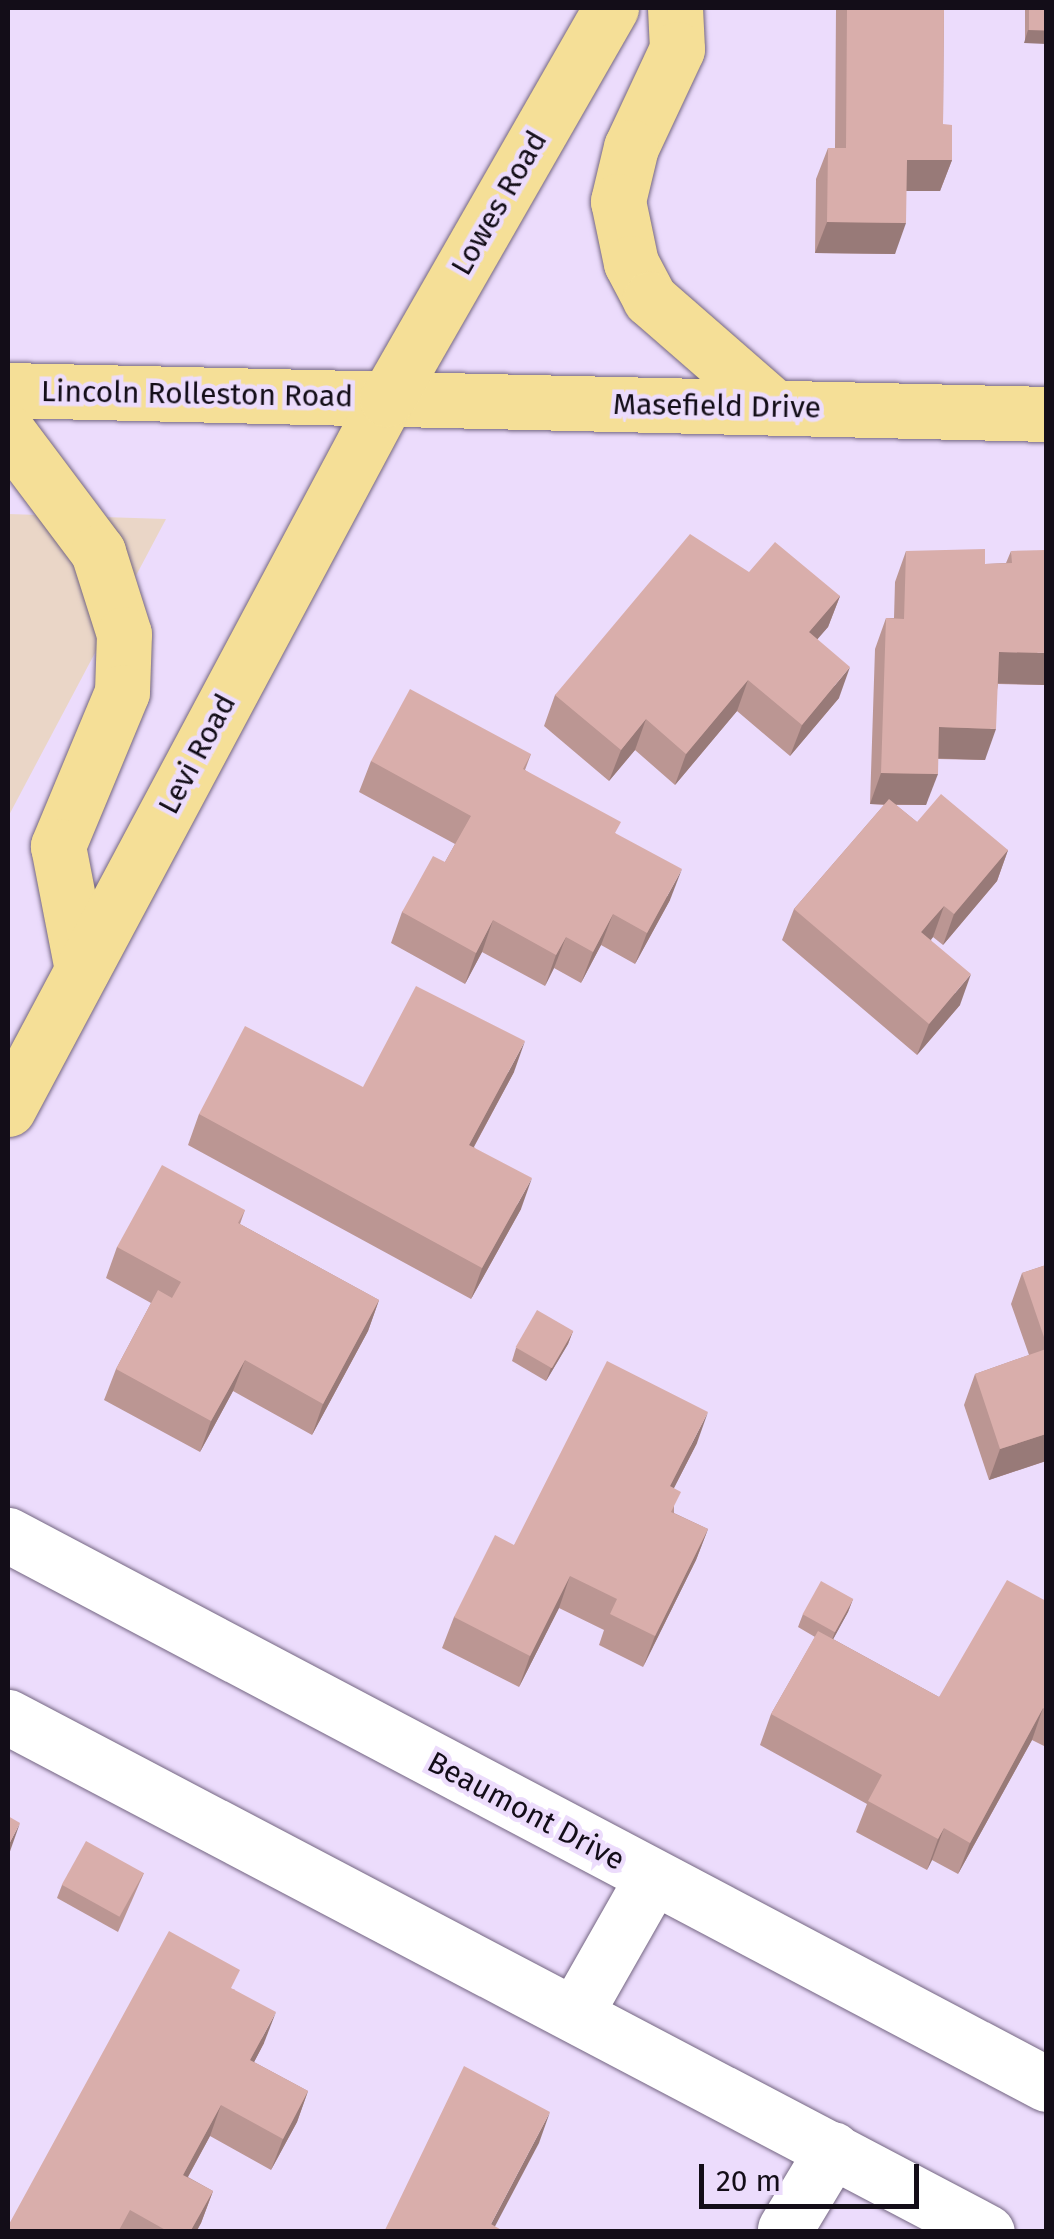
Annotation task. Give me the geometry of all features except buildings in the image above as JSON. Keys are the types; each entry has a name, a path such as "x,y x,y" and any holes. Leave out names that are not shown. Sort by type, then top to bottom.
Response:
{"main road":[{"name":"Lowes Road","path":"388,399 611,8"},
{"path":"675,8 677,49 630,147 618,201 631,262 650,299 774,408"},
{"name":"Lincoln Rolleston Road","path":"8,390 388,399"},
{"name":"Masefield Drive","path":"388,399 1046,414"},
{"name":"Levi Road","path":"8,1109 388,399"},
{"path":"8,432 98,552 124,634 122,692 58,846 82,970"}],"street":[{"name":"Beaumont Drive","path":"8,1535 1046,2084"},
{"path":"8,1717 576,2012 987,2232"},
{"path":"576,2012 652,1878"},
{"path":"785,2229 833,2149"}],"shaded area":[{"path":"8,514 166,519 8,817"}]}
